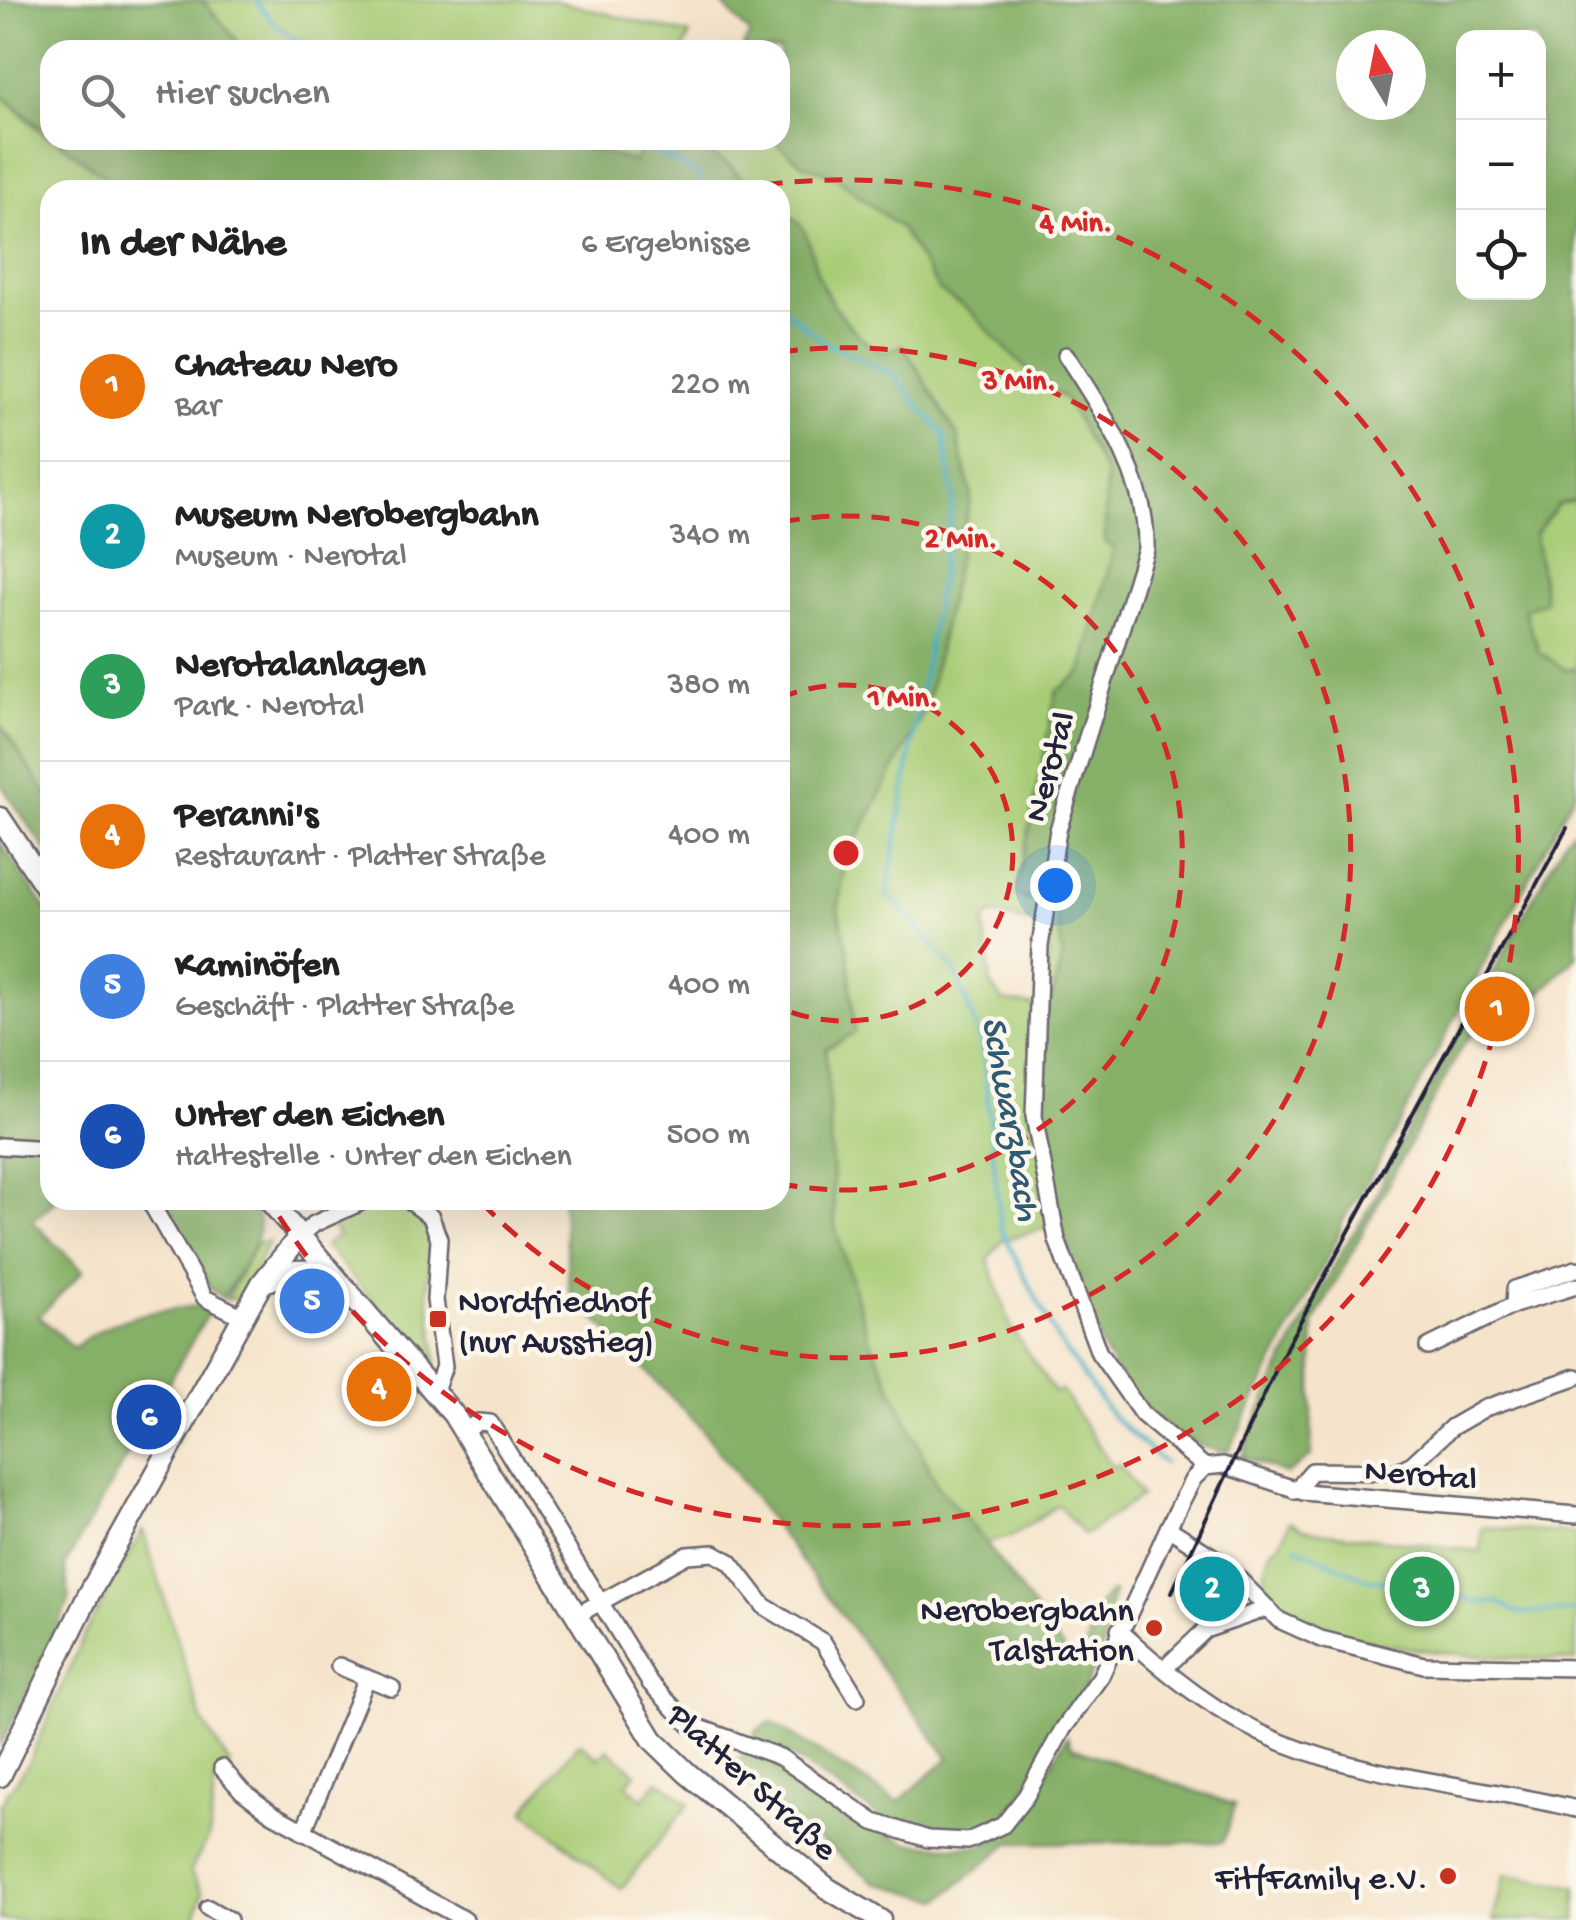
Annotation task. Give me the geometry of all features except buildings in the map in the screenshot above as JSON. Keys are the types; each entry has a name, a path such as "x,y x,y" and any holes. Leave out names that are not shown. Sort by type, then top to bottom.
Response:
{"main road":[{"path":"0,818 40,878"},
{"name":"Platter Straße","path":"277,1210 435,1390 464,1430 638,1719 664,1752 827,1888 874,1919"},
{"path":"0,1776 31,1721 89,1594 262,1283 299,1237"},
{"path":"262,1283 295,1271 330,1270"}],"street":[{"name":"Nerotal","path":"1066,355 1108,424 1135,482 1144,507 1146,549 1058,830 1040,946 1034,1116 1057,1240 1099,1353 1142,1414 1205,1467 1223,1465 1294,1490 1576,1515"},
{"path":"0,1146 40,1148"},
{"path":"154,1210 205,1298 243,1318"},
{"path":"299,1237 314,1224 344,1210"},
{"path":"425,1210 436,1227"},
{"path":"433,1210 435,1300 444,1366 435,1390"},
{"path":"1514,1305 1514,1289 1576,1270"},
{"path":"1428,1347 1514,1305 1576,1286"},
{"path":"1294,1490 1312,1471 1376,1475 1404,1469 1452,1427 1485,1408 1576,1377"},
{"path":"464,1430 478,1422 490,1423 650,1683 689,1724 780,1757 874,1822 928,1839 968,1841 1003,1825 1101,1676 1168,1528 1193,1479 1205,1467"},
{"path":"1168,1528 1224,1564 1268,1608 1302,1632 1401,1662 1462,1668 1576,1668"},
{"path":"577,1615 687,1554 714,1553 730,1562 764,1606 824,1642 858,1698"},
{"path":"1164,1669 1205,1630 1268,1608"},
{"path":"1119,1630 1207,1701 1285,1744 1352,1764 1576,1809"},
{"path":"339,1666 392,1688"},
{"path":"302,1832 367,1678"},
{"path":"222,1768 252,1801 458,1918"},
{"path":"208,1908 229,1920"}],"green space":[{"path":"0,0 202,0 236,40 40,40 40,127 0,94"},
{"path":"202,0 553,0 690,35 688,40 236,40"},
{"path":"718,0 1576,0 1576,501 1558,504 1535,534 1545,601 1524,610 1539,652 1566,670 1576,668 1576,790 1375,1169 1342,1222 1337,1239 1228,1452 1175,1433 1133,1396 1101,1344 1076,1283 1059,1217 1043,1089 1042,1027 1059,976 1060,938 1055,910 1016,895 1056,692 1082,672 1114,547 1105,543 1106,474 1066,400 1021,364 968,309 940,291 900,228 835,176 802,164 785,150 790,150 790,40 747,40 750,34"},
{"path":"0,94 40,131 40,150 69,150 110,180 40,180 40,784 0,724"},
{"path":"69,150 593,150 635,162 640,150 702,150 743,180 110,180"},
{"path":"593,150 640,150 635,162"},
{"path":"703,150 785,150 802,164 835,176 900,228 940,291 968,309 1021,364 1066,400 1106,474 1105,543 1114,546 1082,672 1016,895 1055,910 1063,958 1041,1030 1043,1115 1064,1223 1003,1240 988,1259 1011,1328 1055,1393 1061,1390 1113,1467 1119,1464 1141,1496 1084,1535 1058,1505 1010,1537 986,1543 936,1484 868,1336 835,1227 826,1048 840,1042 848,951 838,910 845,861 926,708 971,495 957,435 904,346 884,353 874,348 836,309 823,286 807,237 790,216 790,180 744,180 731,166","holes":["993,914 1051,927 1044,1007 1003,1001 991,984 984,921"]},
{"path":"790,216 807,237 823,286 854,331 884,353 903,345 957,435 971,495 926,708 845,861 838,910 848,951 855,1032 826,1049 835,1227 868,1336 936,1484 986,1543 1075,1665 1086,1648 1099,1605 1113,1592 1102,1649 1085,1688 1018,1801 1000,1822 980,1834 939,1836 889,1823 788,1754 754,1741 755,1731 771,1722 898,1802 949,1758 702,1429 570,1292 563,1210 790,1210"},
{"path":"1576,501 1576,668 1566,670 1539,652 1524,610 1544,601 1535,535 1558,504"},
{"path":"0,724 40,784 40,841 0,783"},
{"path":"1576,828 1576,957 1517,1017 1503,997 1476,1010 1478,1027 1462,1046 1314,1323 1311,1456 1286,1474 1242,1457 1300,1329 1371,1206 1384,1174 1566,837"},
{"path":"0,842 40,900 40,1210 45,1210 32,1221 83,1271 39,1316 73,1348 102,1329 132,1317 198,1306 208,1313 65,1565 69,1602 0,1747"},
{"path":"164,1210 256,1213 258,1231 246,1261 223,1298 212,1290"},
{"path":"365,1210 402,1210 409,1211 430,1231 428,1291 437,1361 434,1369 325,1246 338,1235 330,1225"},
{"path":"269,1242 240,1298 226,1300 257,1243"},
{"path":"1290,1521 1303,1529 1328,1533 1480,1551 1482,1527 1576,1534 1576,1661 1408,1648 1318,1626 1285,1609 1266,1587 1272,1549 1281,1543"},
{"path":"143,1530 202,1720 230,1765 215,1779 209,1836 190,1872 203,1892 194,1920 0,1920 0,1805 28,1764 83,1637"},
{"path":"1067,1736 1072,1747 1235,1805 1223,1842 1009,1843 940,1900 875,1882 729,1771 748,1750 795,1770 870,1826 909,1843 980,1846 1001,1837 1020,1821"},
{"path":"579,1742 599,1758 607,1749 636,1773 626,1785 643,1799 659,1780 689,1804 621,1889 524,1811"},
{"path":"1505,1874 1576,1887 1576,1920 1493,1920"}],"waterway":[{"name":"Schwarzbach","path":"255,0 277,26 296,40"},
{"name":"Schwarzbach","path":"649,150 696,173 701,180"},
{"name":"Schwarzbach","path":"790,314 826,343 892,374 944,435 953,501 887,893 954,969 982,1043 1001,1229 1057,1339 1112,1416 1164,1463"},
{"name":"Schwarzbach","path":"1296,1547 1370,1580 1397,1581 1407,1576 1427,1579 1473,1602 1498,1602 1518,1613 1576,1611"}],"railway":[{"path":"1172,1592 1287,1346 1567,828"}],"place":[{"name":"Chateau Nero","path":"1497,1009"},
{"name":"Kaminöfen","path":"312,1301"},
{"name":"Nordfriedhof (nur Ausstieg)","path":"438,1319"},
{"name":"Peranni's","path":"379,1389"},
{"name":"Unter den Eichen","path":"149,1417"},
{"name":"Museum Nerobergbahn","path":"1212,1589"},
{"name":"Nerotalanlagen","path":"1422,1589"},
{"name":"Nerobergbahn Talstation","path":"1154,1628"},
{"name":"FitfFamily e.V.","path":"1448,1876"}]}
